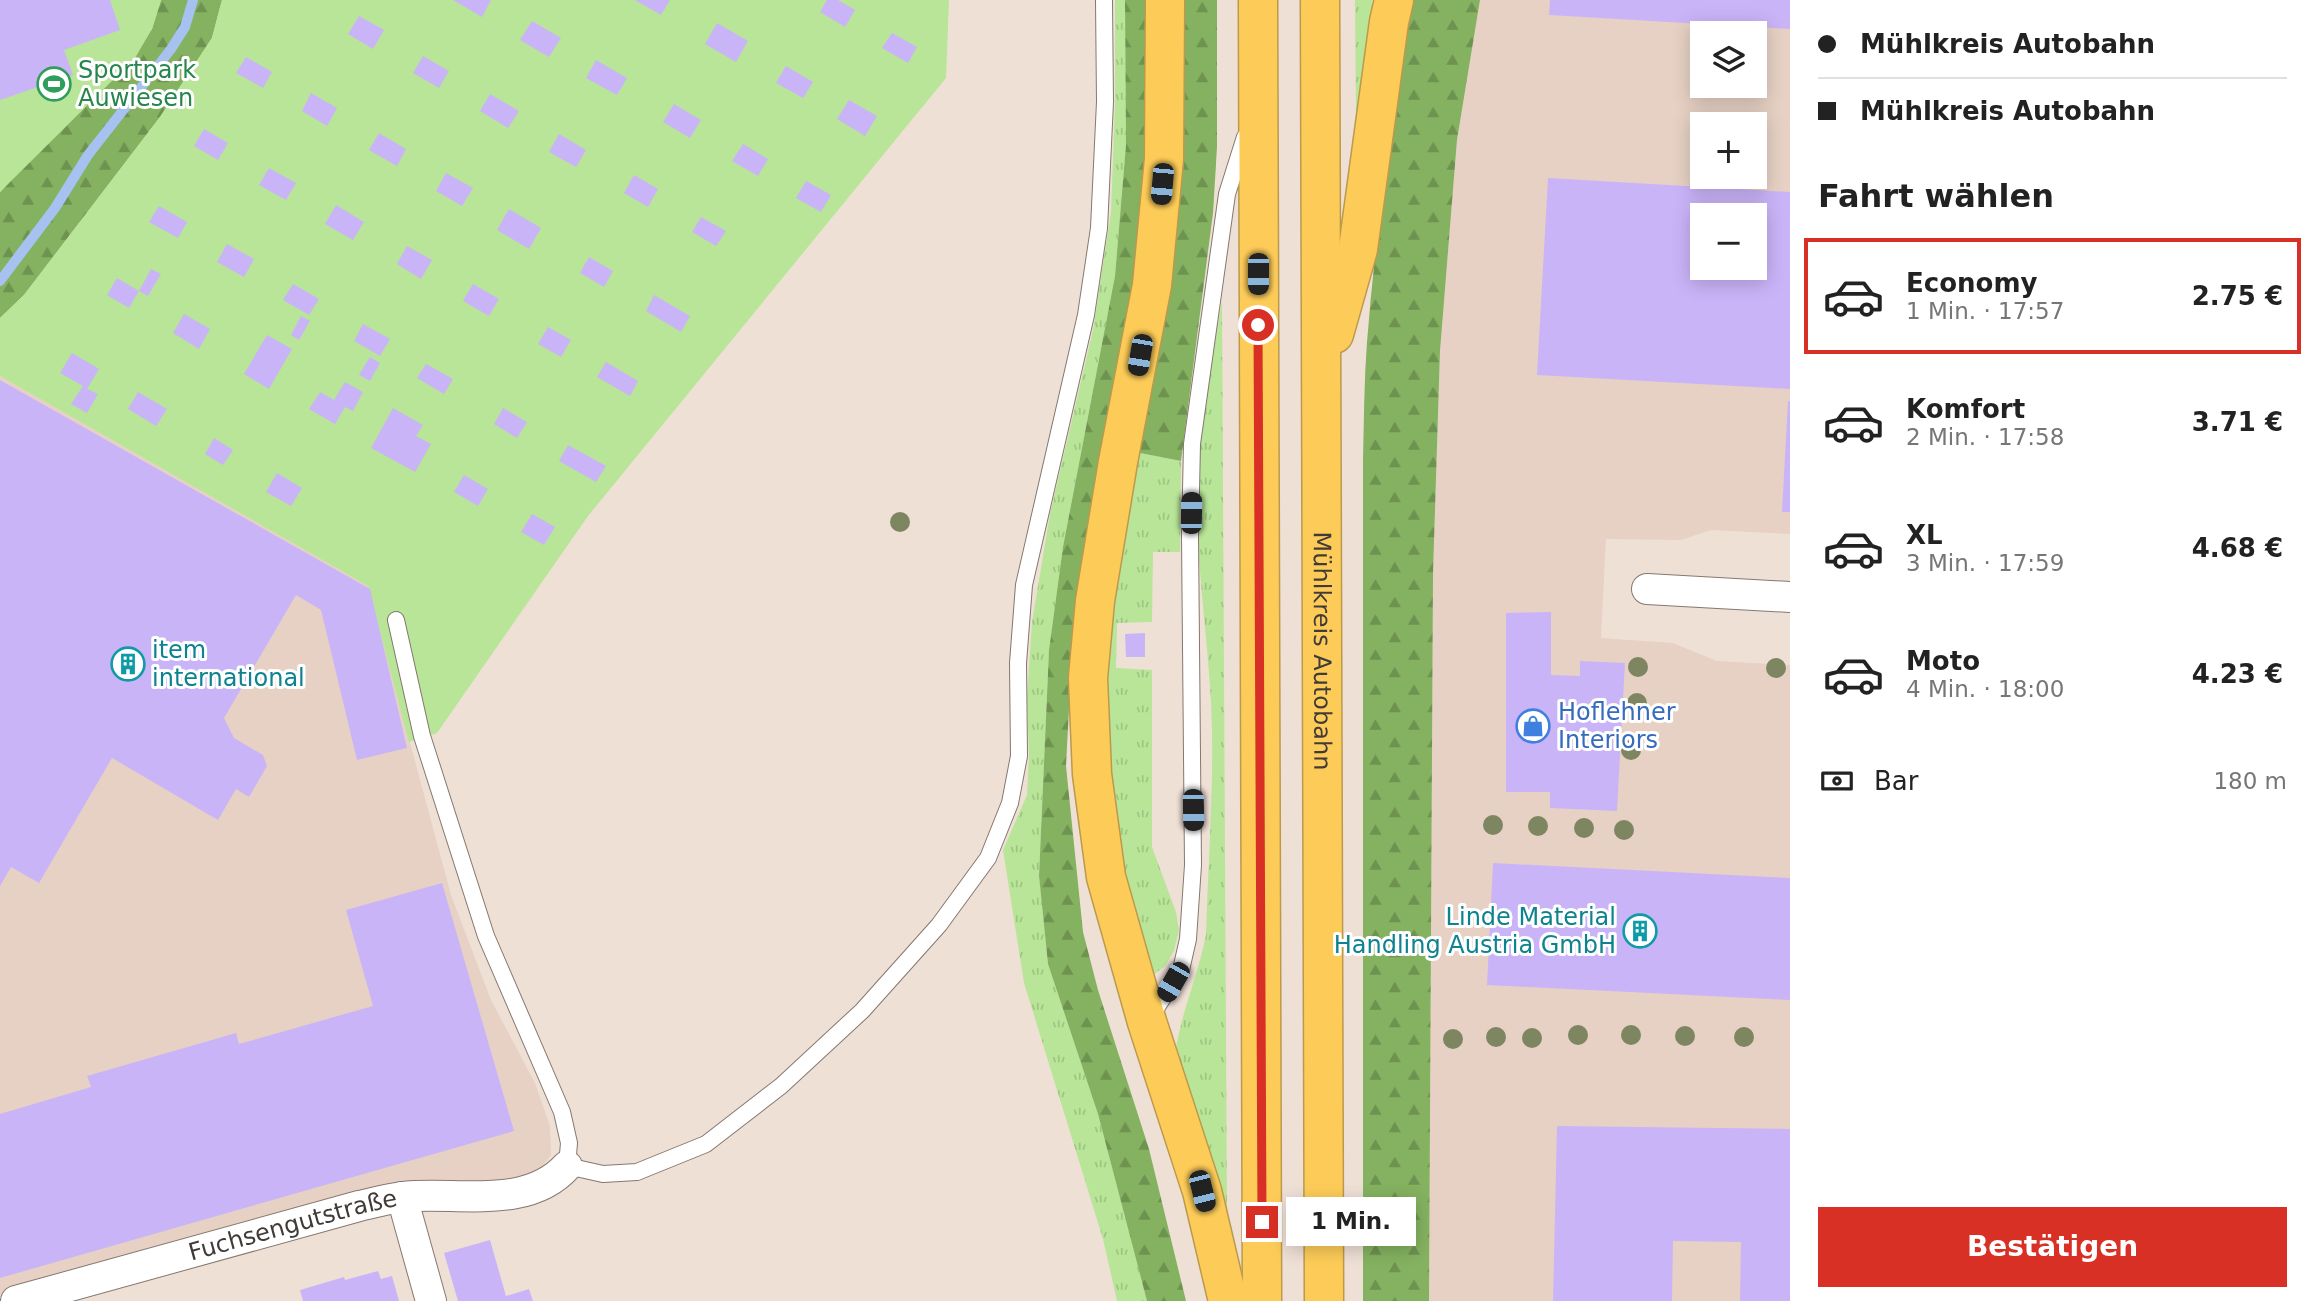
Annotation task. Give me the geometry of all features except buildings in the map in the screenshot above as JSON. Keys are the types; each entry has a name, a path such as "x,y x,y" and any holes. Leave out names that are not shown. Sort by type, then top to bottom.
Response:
{"highway":[{"path":"1165,0 1164,159 1152,285 1094,601 1088,678 1091,774 1106,877 1147,1022 1202,1191 1228,1301"},
{"path":"1258,0 1262,1301"},
{"name":"Mühlkreis Autobahn","path":"1320,0 1324,1301"},
{"path":"1321,376 1358,249 1390,7"}],"street":[{"path":"1647,589 1790,597"},
{"name":"Fuchsengutstraße","path":"16,1301 359,1206 402,1197 489,1196 534,1191 556,1178 566,1166"},
{"path":"402,1197 431,1301"}],"lane":[{"path":"396,620 422,736 485,936 562,1112 569,1143 566,1166 603,1174 637,1172 706,1144 781,1086 862,1011 939,925 988,858 1010,803 1019,756 1018,663 1024,585 1086,316 1098,228 1105,102 1104,0"},
{"path":"1147,1022 1181,970 1188,939 1193,865 1190,550 1192,444 1227,194 1259,94"}],"shaded area":[{"path":"1480,0 1790,0 1790,534 1711,530 1681,540 1606,539 1601,638 1673,643 1717,661 1790,665 1790,1301 1429,1301 1433,574 1440,351 1457,140"},
{"path":"0,376 368,586 451,895 491,1000 535,1083 550,1126 551,1155 539,1171 516,1179 29,1285 0,1295"}],"green space":[{"name":"Sportpark Auwiesen","path":"0,0 161,0 152,29 135,58 0,192"},
{"path":"161,0 222,0 212,38 160,117 24,295 0,318 0,192 152,29"},
{"path":"222,0 949,0 946,78 588,516 437,733 409,742 368,586 0,376 0,318 24,295 160,117 212,38"},
{"path":"1115,0 1125,0 1126,145 1115,276 1063,547 1049,650 1039,876 1048,964 1098,1114 1147,1301 1117,1301 1103,1239 1024,983 1003,850 1027,795 1027,698 1032,622 1050,514 1093,330 1111,212"},
{"path":"1125,0 1148,0 1147,144 1137,281 1078,585 1066,766 1083,932 1098,990 1149,1149 1186,1301 1147,1301 1098,1114 1048,964 1039,876 1049,650 1063,547 1115,276 1126,145"},
{"path":"1179,0 1217,0 1217,147 1213,213 1181,461 1135,452"},
{"path":"1355,0 1372,0 1372,25 1356,120"},
{"path":"1413,0 1480,0 1457,140 1440,351 1433,574 1429,1301 1363,1301 1365,386 1380,213"},
{"path":"1222,301 1227,1221 1175,1054 1206,935 1212,733 1197,511 1205,406"},
{"path":"1135,452 1181,461 1180,552 1153,552 1152,622 1117,623 1116,668 1152,670 1152,847 1176,912 1179,930 1174,951 1165,966 1148,979 1111,823 1105,635"}],"waterway":[{"path":"0,281 55,208 88,155 171,49 185,27 193,0"}],"place":[{"name":"Sportpark Auwiesen","path":"54,84"},
{"name":"item international","path":"128,664"},
{"name":"Hoflehner Interiors","path":"1533,726"},
{"name":"Linde Material Handling Austria GmbH","path":"1640,931"}],"route":[{"path":"1258,325 1262,1222"}]}
